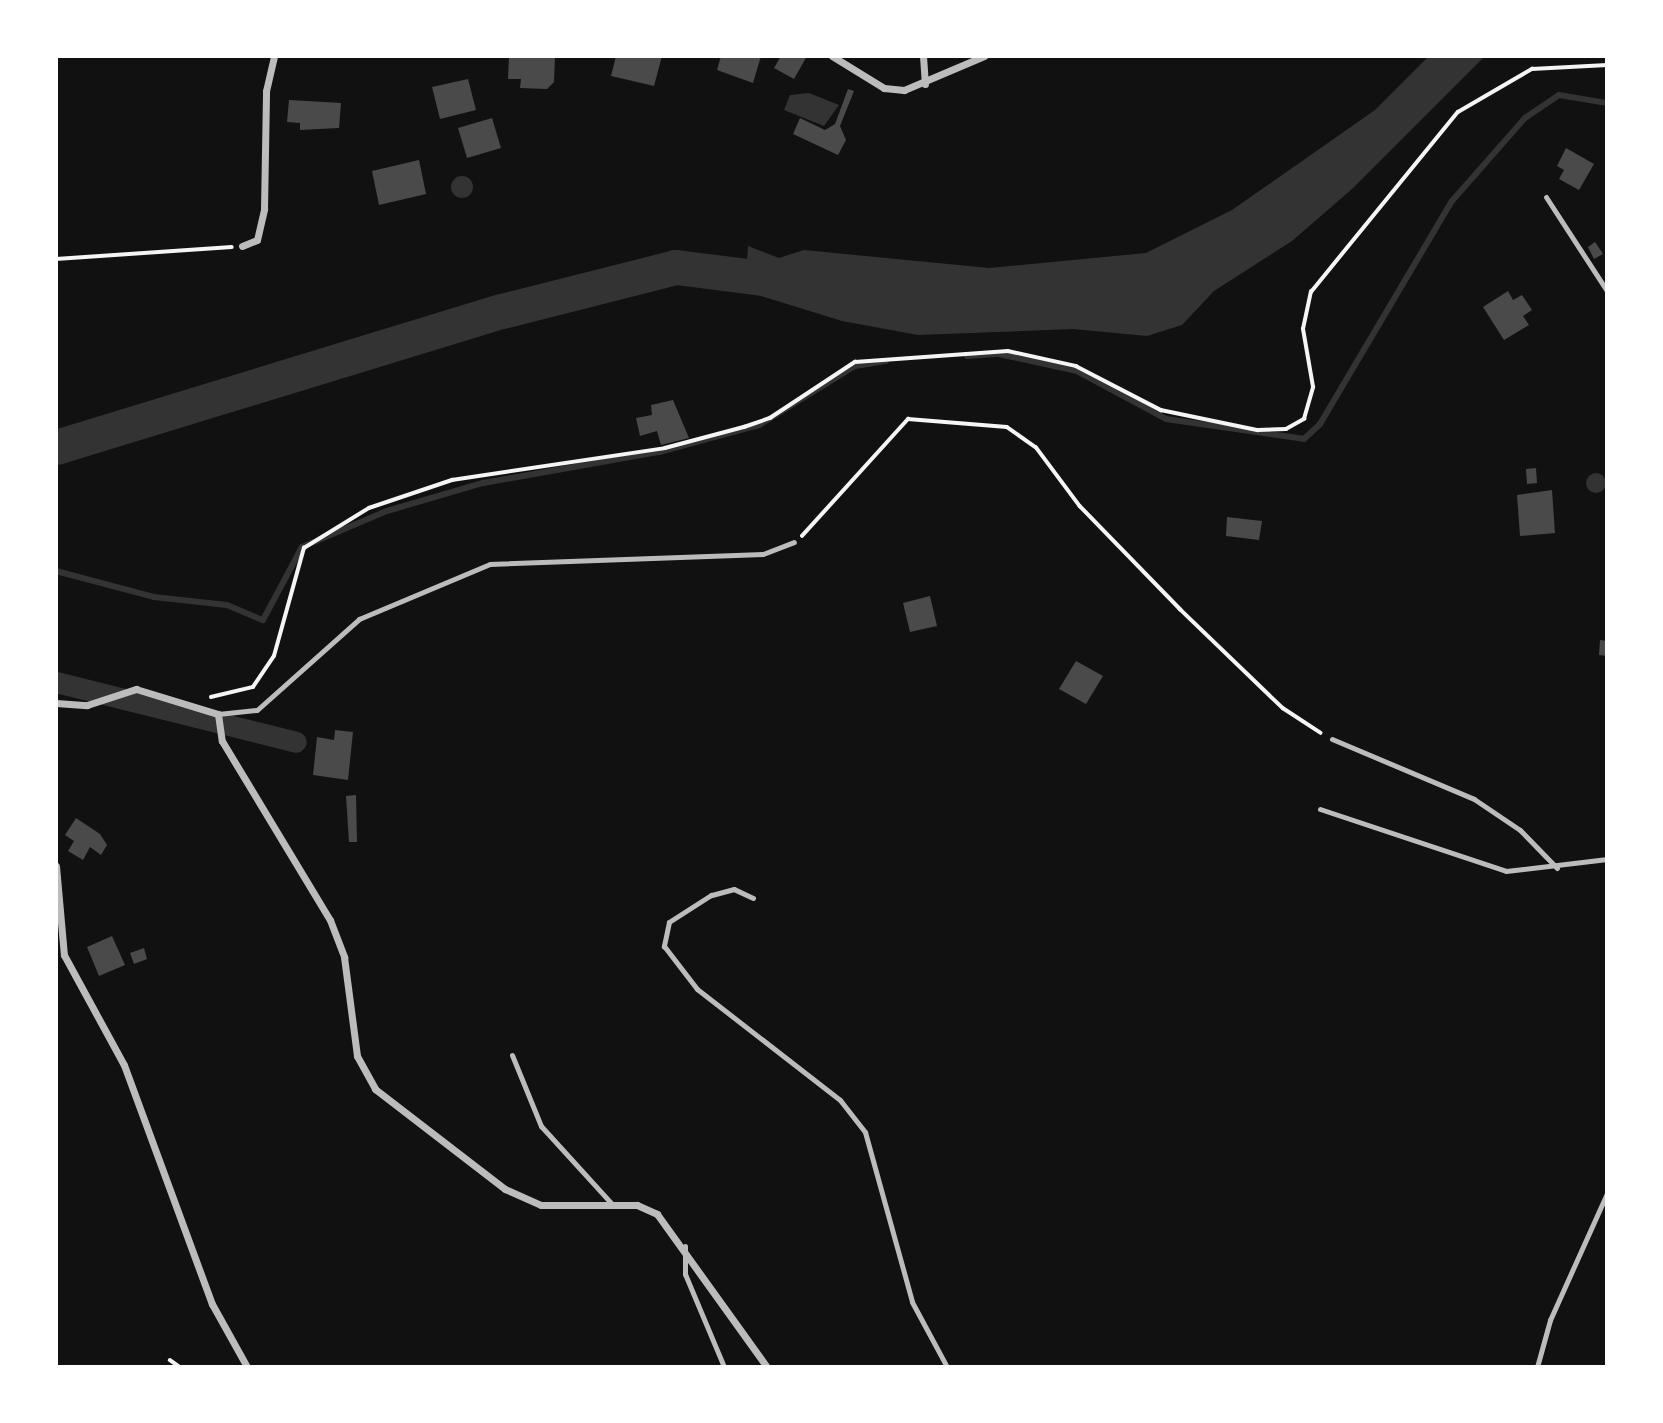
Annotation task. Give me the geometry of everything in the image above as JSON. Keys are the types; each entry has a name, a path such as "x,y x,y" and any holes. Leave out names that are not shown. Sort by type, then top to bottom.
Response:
{"street":[{"path":"242,246 257,240 264,209 266,91 274,56"},
{"path":"832,56 884,88 925,84 984,56"},
{"path":"923,56 925,84"},
{"path":"56,703 87,705 136,689 218,714 222,741 330,920 344,957 358,1056 375,1089 505,1189 541,1205 637,1205 657,1214 685,1246 767,1367"},
{"path":"56,866 64,955 124,1065 212,1304 247,1367"}],"lane":[{"path":"1546,197 1607,291"},
{"path":"218,714 257,710 359,619 491,564 763,554 794,542"},
{"path":"1332,739 1474,799 1520,830 1557,868"},
{"path":"1320,809 1497,869 1557,868 1607,859"},
{"path":"753,898 734,889 711,895 669,922 664,946 697,989 840,1100 865,1132 912,1302 947,1367"},
{"path":"512,1055 541,1126 612,1204"},
{"path":"1537,1367 1555,1307 1607,1193"},
{"path":"685,1246 685,1274 724,1367"}],"path":[{"path":"181,702 236,693 267,670 304,548 311,540 369,508 452,480 655,446 770,418 855,362 993,351 1076,366 1161,410 1258,430 1286,429 1304,419 1313,387 1303,329 1311,292 1458,112 1532,69 1607,65"},
{"path":"56,259 242,246"},
{"path":"794,542 908,419 1006,427 1036,447 1080,506 1189,618 1283,708 1332,739"},
{"path":"170,1360 180,1367"}],"shaded area":[{"path":"1429,56 1485,56 1352,189 1292,241 1214,291 1182,325 1147,336 1073,329 918,335 842,321 745,291 748,246 779,258 804,250 989,268 1146,253 1232,210 1375,110"},
{"path":"809,93 839,105 824,126 784,110 790,95"},
{"path":"462,176 472,183 473,187 466,197 462,198 452,191 451,187 458,177"},
{"path":"1592,473 1600,473 1606,483 1600,493 1592,493 1586,487 1586,479"}],"building":[{"path":"509,56 555,56 554,82 547,89 520,88 521,79 508,79"},
{"path":"616,56 662,56 654,86 611,76"},
{"path":"721,56 761,56 753,83 717,70"},
{"path":"781,56 807,56 794,79 774,68"},
{"path":"468,79 476,110 440,119 432,87"},
{"path":"848,89 854,91 840,126 846,140 838,155 793,134 800,118 825,130 835,124"},
{"path":"289,100 341,103 339,128 300,130 300,123 287,122"},
{"path":"492,118 501,148 467,158 458,128"},
{"path":"1566,148 1594,164 1579,190 1559,179 1564,170 1557,166"},
{"path":"419,160 426,194 379,205 372,171"},
{"path":"1595,242 1603,254 1594,259 1588,247"},
{"path":"1508,291 1513,300 1522,295 1532,310 1523,316 1529,325 1504,340 1483,307"},
{"path":"673,400 689,438 661,445 657,431 640,436 636,418 652,415 651,405"},
{"path":"1536,468 1537,483 1527,484 1526,469"},
{"path":"1552,490 1555,533 1520,536 1517,495"},
{"path":"1227,517 1262,521 1259,540 1226,536"},
{"path":"930,596 937,626 910,632 903,603"},
{"path":"1600,640 1607,641 1607,656 1599,655"},
{"path":"1076,661 1103,676 1086,704 1059,689"},
{"path":"335,730 353,732 348,780 313,775 317,737 334,740"},
{"path":"356,795 357,842 349,842 346,796"},
{"path":"76,818 100,834 107,845 101,855 90,847 83,860 68,851 74,841 65,835"},
{"path":"112,936 125,965 99,976 87,947"},
{"path":"144,948 147,959 134,964 130,953"}],"waterway":[{"path":"967,356 999,354 1077,371 1166,419 1304,439 1320,424 1452,201 1525,118 1559,95 1607,103"},
{"path":"56,447 502,311 676,267 794,282"},
{"path":"56,571 154,597 227,605 263,620 302,547 387,511 483,483 659,452 759,425 855,366 886,361"},
{"path":"56,682 296,742"}]}
